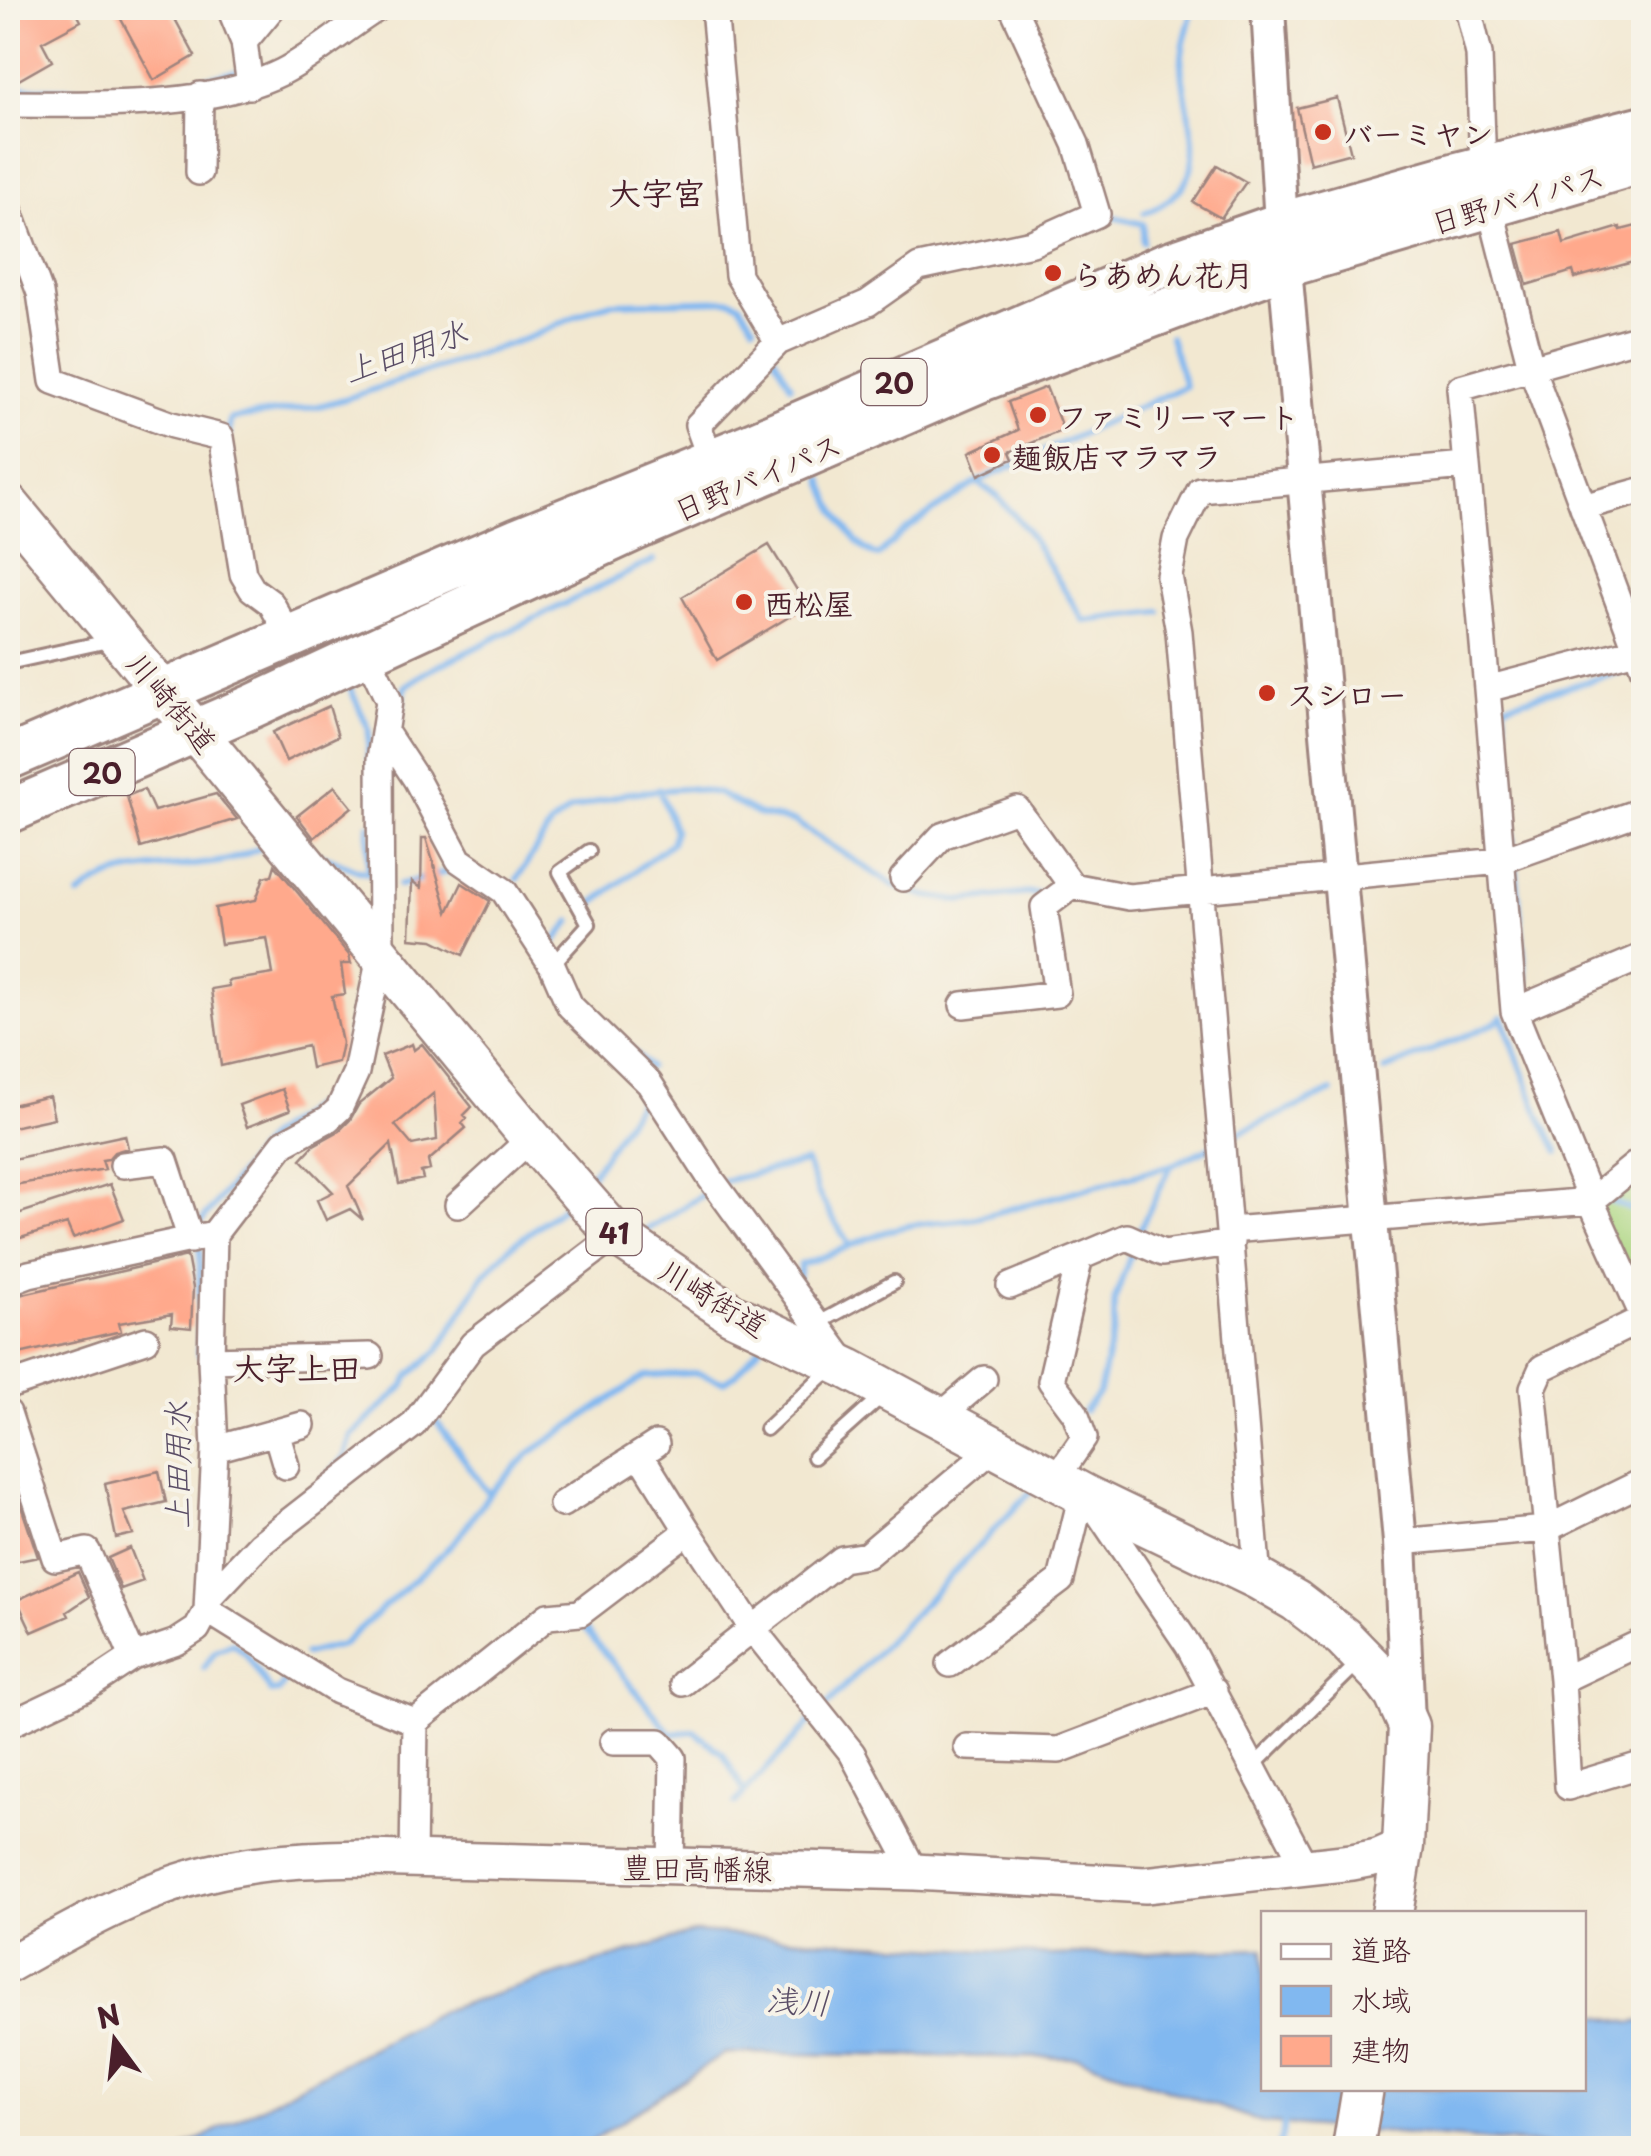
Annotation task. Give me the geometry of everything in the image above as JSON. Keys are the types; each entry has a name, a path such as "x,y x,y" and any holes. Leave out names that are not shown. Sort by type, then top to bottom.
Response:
{"highway":[{"name":"日野バイパス","path":"8,758 1132,278 1283,245 1487,187 1644,127"},
{"name":"日野バイパス","path":"1487,187 1644,161"},
{"name":"日野バイパス","path":"8,812 197,732 635,528 968,386 1283,245"}],"main road":[{"name":"川崎街道","path":"8,504 531,1138 616,1235 732,1314 843,1366 1075,1491 1258,1579 1322,1620 1363,1658 1394,1695 1408,1726"},
{"path":"1392,1911 1403,1846 1408,1726"},
{"name":"豊田高幡線","path":"8,1965 150,1892 200,1876 275,1862 365,1858 915,1872 1144,1884 1306,1868 1378,1857 1403,1846"},
{"path":"1352,2148 1362,2091"}],"street":[{"path":"230,8 244,42 250,86"},
{"path":"244,42 272,8"},
{"path":"8,104 97,104 250,86 315,54 378,8"},
{"path":"714,8 738,275 778,342"},
{"path":"711,460 698,425 778,342 868,303 920,267 1032,243 1097,214 1076,144 1014,8"},
{"path":"1268,8 1283,245 1400,1542 1408,1726"},
{"path":"1468,8 1479,54 1487,187 1531,366 1640,656 1487,688"},
{"path":"200,94 200,172"},
{"path":"8,207 40,292 53,381 172,425 221,437 243,574 252,589 271,603 290,636"},
{"path":"1644,336 1460,388 1514,1011 1643,1318 1542,1368 1533,1388 1562,1680 1568,1787 1644,1764"},
{"path":"1258,1579 1179,632 1169,576 1176,539 1200,490 1465,466"},
{"path":"1583,507 1644,490"},
{"path":"8,1282 29,1274 202,1237 284,1143 339,1110 356,1072 380,952 380,759 389,701 367,654"},
{"path":"384,732 416,779 459,860 504,891 552,965 570,1006 649,1083 711,1179 843,1366"},
{"path":"903,878 942,836 1017,809 1072,886 1129,897 1500,862 1644,810"},
{"path":"962,1005 1057,994 1044,907 1072,886"},
{"path":"1514,1011 1644,956"},
{"path":"458,1205 531,1138"},
{"path":"1010,1286 1127,1237 1163,1254 1230,1237 1370,1218 1591,1201 1644,1158"},
{"path":"123,1165 165,1160 202,1237 214,1450 208,1604"},
{"path":"8,1725 86,1688 133,1657 177,1642 197,1629 208,1604 260,1544 414,1425 472,1344 616,1235"},
{"path":"950,1664 1061,1580 1084,1438 1075,1413 1051,1381 1080,1257"},
{"path":"8,1386 146,1340"},
{"path":"211,1360 370,1356"},
{"path":"939,1417 984,1380"},
{"path":"8,1413 55,1558 87,1551 133,1657"},
{"path":"214,1450 302,1424"},
{"path":"276,1432 286,1466"},
{"path":"562,1504 648,1448 688,1531 752,1628 852,1753 915,1872"},
{"path":"683,1683 842,1559 867,1556 994,1448"},
{"path":"1400,1542 1546,1529 1644,1481"},
{"path":"1075,1491 1134,1561 1214,1691 1306,1868"},
{"path":"415,1722 548,1616 580,1612 688,1531"},
{"path":"208,1604 337,1691 415,1722"},
{"path":"1562,1680 1644,1641"},
{"path":"967,1747 1059,1750 1214,1691"},
{"path":"413,1860 415,1722"},
{"path":"614,1742 659,1742 673,1758 671,1866"}],"lane":[{"path":"8,663 120,638"},
{"path":"552,965 589,924 560,872 589,850"},
{"path":"817,1324 894,1282"},
{"path":"766,1429 843,1366"},
{"path":"814,1458 888,1390"},
{"path":"1252,1767 1363,1658"}],"green space":[{"path":"1643,1171 1643,1318 1591,1201"}],"water":[{"name":"浅川","path":"695,1932 1050,1955 1261,1949 1261,2091 1586,2091 1586,2013 1632,2023 1643,2021 1643,2148 1588,2148 1265,2123 1078,2058 725,2053 581,2148 183,2148 441,2011"}],"building":[{"path":"8,8 74,8 81,21 42,42 52,61 8,86"},
{"path":"115,8 169,8 195,56 154,80"},
{"path":"1337,98 1351,153 1310,164 1297,108"},
{"path":"1217,165 1246,182 1221,218 1193,202"},
{"path":"1644,224 1644,259 1575,278 1573,271 1527,285 1516,244 1561,232 1564,244"},
{"path":"1046,387 1063,430 1010,452 1013,459 979,475 970,452 1018,430 1008,402"},
{"name":"西松屋","path":"769,545 807,606 717,660 682,597"},
{"path":"329,706 338,736 286,761 273,732"},
{"path":"335,786 352,807 314,838 297,816"},
{"path":"144,789 154,811 216,794 237,819 141,848 127,796"},
{"path":"422,838 426,838 448,912 462,883 490,901 463,955 433,940 410,938 412,881 421,888"},
{"path":"275,865 349,955 351,964 341,964 345,994 332,996 342,1043 338,1062 311,1068 307,1046 221,1066 211,989 229,986 228,981 273,974 267,938 221,944 215,908 256,900 264,877 272,875"},
{"path":"412,1044 414,1050 422,1044 472,1107 464,1115 467,1118 462,1123 466,1128 428,1161 430,1170 421,1172 423,1179 399,1184 391,1144 348,1186 363,1220 350,1209 326,1220 317,1200 333,1192 301,1159 314,1145 339,1131 359,1104 391,1078 382,1056","holes":["434,1093 437,1140 412,1145 395,1125"]},
{"path":"282,1089 290,1110 247,1127 239,1105"},
{"path":"49,1096 54,1118 8,1128 8,1106"},
{"path":"125,1135 128,1148 102,1160 105,1169 8,1186 8,1160"},
{"path":"110,1184 124,1219 73,1238 67,1224 14,1240 8,1217"},
{"path":"187,1256 193,1288 191,1328 171,1326 172,1314 119,1323 121,1331 10,1356 8,1337 16,1335 11,1307 17,1305 19,1295"},
{"path":"159,1471 166,1502 124,1512 133,1534 116,1538 105,1484"},
{"path":"19,1500 38,1557 14,1562 8,1536 8,1502"},
{"path":"130,1548 143,1581 121,1589 108,1558"},
{"path":"78,1572 89,1597 67,1612 69,1616 32,1632 17,1600"}],"waterway":[{"name":"上田用水","path":"1144,213 1168,200 1183,186 1191,170 1192,133 1182,61 1193,8"},
{"path":"8,87 122,88 235,72"},
{"path":"1104,221 1114,217 1143,224 1143,242"},
{"name":"上田用水","path":"229,434 230,419 348,398 533,336 612,303 732,300 740,304 754,325"},
{"name":"上田用水","path":"822,479 851,535 878,556 905,530 977,482 1185,386 1170,337"},
{"name":"上田用水","path":"774,356 791,385"},
{"path":"977,482 997,496 1026,529 1084,621 1160,612"},
{"path":"399,727 405,686 426,672 654,560"},
{"path":"1513,842 1504,705 1635,668"},
{"name":"上田用水","path":"350,688 369,729 368,758"},
{"path":"517,879 551,825 570,810 627,793 689,788 717,793 757,814 795,822 893,885 926,896 959,901 1030,893 1049,895"},
{"path":"591,905 671,843 675,831 659,789"},
{"name":"上田用水","path":"368,872 369,825"},
{"path":"79,896 112,876 228,860 271,843"},
{"path":"315,855 368,873"},
{"path":"1516,869 1526,986"},
{"path":"399,885 450,871 460,873"},
{"path":"550,948 571,921"},
{"name":"上田用水","path":"349,1046 362,959"},
{"path":"587,1006 649,1067"},
{"path":"1385,1070 1502,1017 1541,1119 1558,1152"},
{"name":"上田用水","path":"201,1222 269,1136 321,1101 339,1082"},
{"path":"1234,1135 1332,1091"},
{"path":"590,1177 639,1102"},
{"path":"797,1282 801,1264 885,1232 917,1224 976,1218 1172,1165 1213,1146"},
{"path":"723,1181 806,1162 818,1193 849,1245"},
{"path":"1139,1231 1171,1166"},
{"path":"642,1233 710,1190"},
{"path":"1603,1198 1644,1215"},
{"path":"327,1476 345,1456 351,1436 438,1351 484,1275 510,1247 565,1206"},
{"path":"1084,1411 1099,1392 1114,1327 1114,1301 1133,1248"},
{"name":"上田用水","path":"199,1355 200,1250"},
{"path":"305,1654 342,1645 438,1558 489,1494 530,1453 645,1376 697,1373 723,1382 736,1374 761,1346"},
{"path":"431,1414 489,1494"},
{"path":"826,1706 1036,1486"},
{"path":"579,1622 671,1734 694,1731 723,1754 745,1792"},
{"path":"204,1668 215,1651 233,1643 246,1654 271,1692 279,1691 289,1675"},
{"path":"735,1803 812,1720"},
{"path":"1279,2148 1286,2116"}],"place":[{"name":"バーミヤン","path":"1323,132"},
{"name":"らあめん花月","path":"1053,273"},
{"name":"ファミリーマート","path":"1038,415"},
{"name":"麺飯店マラマラ","path":"992,455"},
{"name":"西松屋","path":"744,602"},
{"name":"スシロー","path":"1267,693"}],"district":[{"name":"大字宮","path":"657,192"},
{"name":"大字上田","path":"297,1367"}]}
